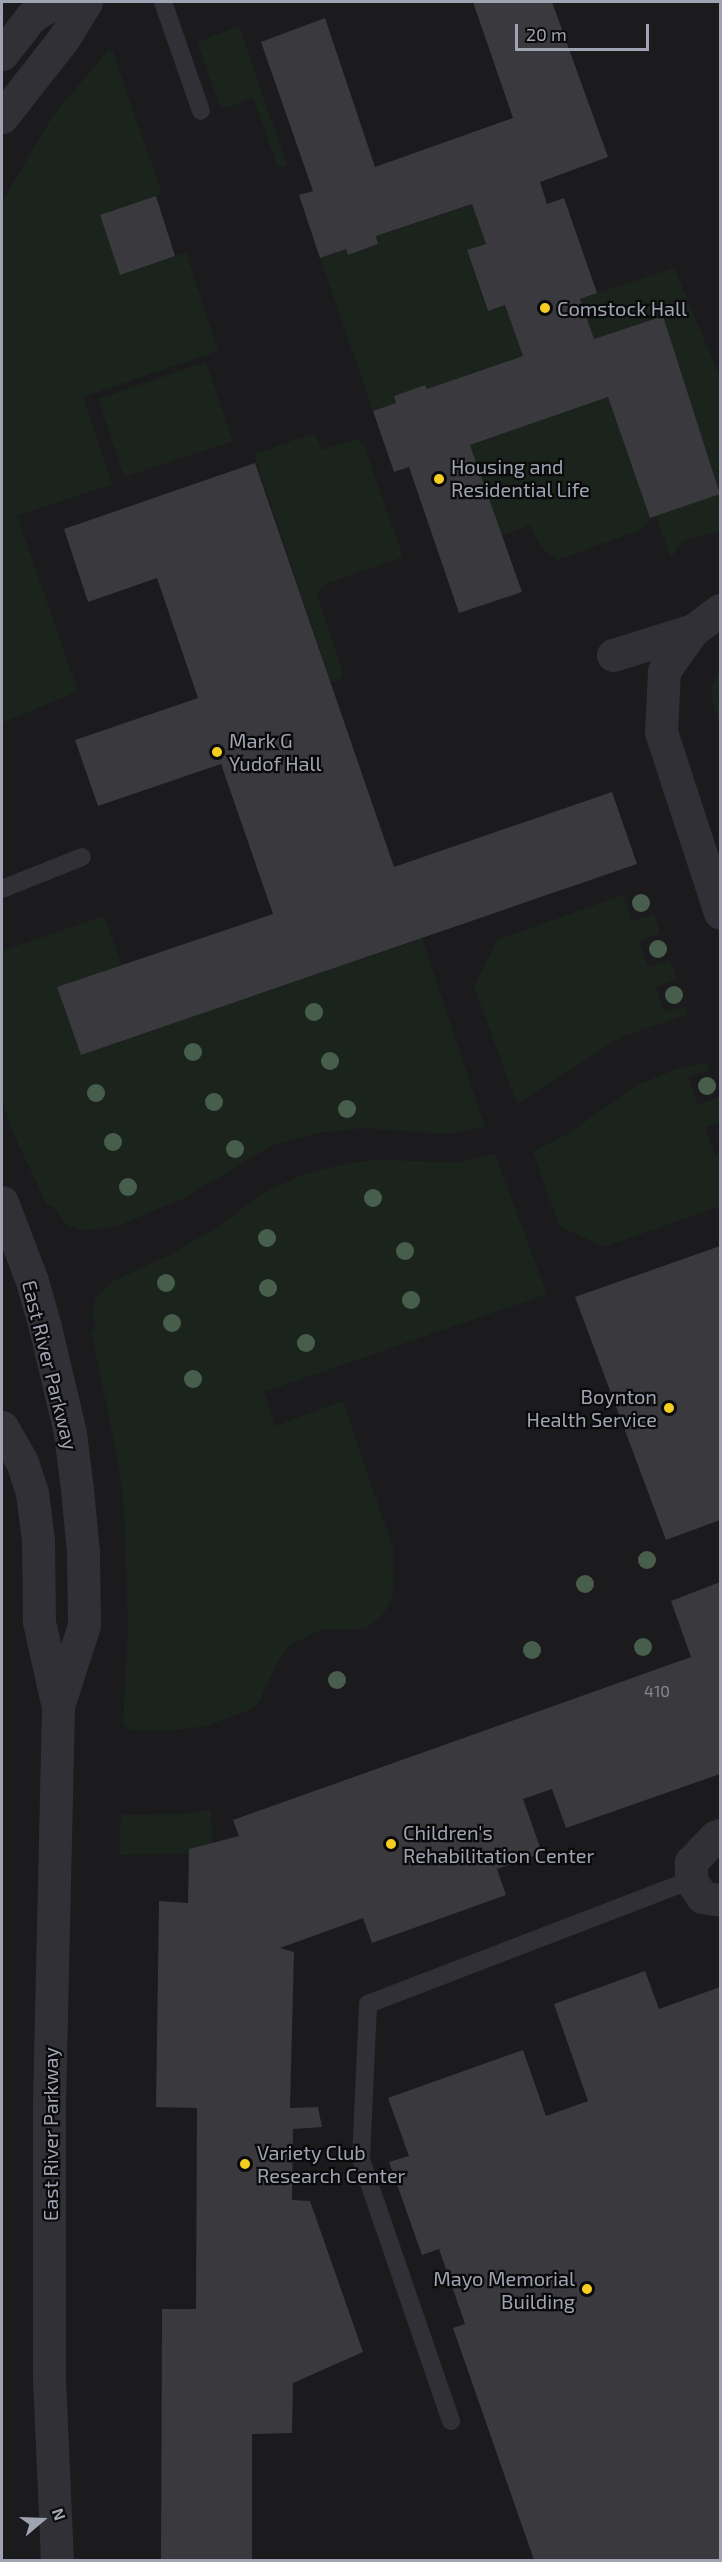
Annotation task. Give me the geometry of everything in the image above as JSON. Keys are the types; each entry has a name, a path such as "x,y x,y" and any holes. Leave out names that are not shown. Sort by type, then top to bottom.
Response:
{"street":[{"path":"2,54 31,16 54,2"},
{"path":"2,117 64,38 86,2"},
{"path":"720,610 693,630 664,671 660,732 720,913"},
{"path":"613,655 693,630"},
{"name":"East River Parkway","path":"2,1202 32,1281 45,1327 70,1433 77,1489 83,1552 84,1625 58,1707"},
{"name":"East River Parkway","path":"2,1428 22,1462 32,1493 38,1540 39,1622 58,1707 49,2101 50,2378 57,2560"},
{"path":"720,1835 691,1862 691,1880 702,1897 720,1900"}],"lane":[{"path":"163,2 201,111"},
{"path":"2,889 82,857"},
{"path":"451,2421 361,2159 368,2004 691,1880"}],"shaded area":[{"path":"2,2 720,2 720,2560 2,2560"},
{"path":"239,26 287,165 278,167 253,98 225,108 219,104 197,42"},
{"path":"108,50 113,52 162,194 100,216 120,274 186,252 218,351 83,397 112,484 17,516 78,691 2,723 2,202 52,117"},
{"path":"472,204 486,244 467,251 487,311 505,305 523,356 427,389 425,385 394,396 396,403 373,411 320,258 346,249 348,255 378,244 376,236"},
{"path":"674,268 720,377 720,493 663,316 594,339 580,299"},
{"path":"206,362 233,441 124,477 98,399"},
{"path":"608,397 650,518 643,529 557,560 541,547 530,525 502,536 470,445"},
{"path":"315,433 321,450 349,441 359,440 364,445 403,557 327,583 317,595 343,673 339,681 331,683 254,454"},
{"path":"720,493 720,531 682,541 671,558 656,516"},
{"path":"720,668 720,725 711,697 712,686"},
{"path":"623,895 632,921 654,914 660,933 639,941 648,967 670,960 677,979 656,987 665,1012 685,1006 688,1014 621,1037 517,1104 474,987 497,940"},
{"path":"104,916 122,965 57,987 81,1055 422,938 485,1127 449,1134 366,1128 317,1133 271,1146 182,1199 118,1226 83,1231 65,1224 53,1205 47,1205 10,1126 2,1099 2,951"},
{"path":"707,1062 710,1070 688,1077 698,1105 719,1097 720,1122 705,1128 715,1155 720,1153 720,1206 604,1247 559,1226 533,1152 569,1133 637,1085 677,1069"},
{"path":"495,1154 547,1294 264,1392 275,1426 343,1401 393,1548 394,1586 391,1601 381,1617 365,1629 323,1629 291,1644 280,1658 257,1705 246,1711 207,1726 176,1730 130,1730 123,1723 128,1628 124,1508 118,1461 91,1331 96,1328 92,1313 95,1300 110,1283 175,1252 219,1226 263,1193 305,1174 348,1163 375,1160 457,1162"},
{"path":"211,1810 212,1843 189,1849 189,1854 119,1855 121,1815 184,1814"}],"building":[{"name":"Comstock Hall","path":"473,2 552,2 608,157 540,182 547,204 564,198 597,293 580,299 594,339 663,316 720,494 650,518 608,397 470,445 522,592 459,613 409,467 394,472 373,411 396,403 394,396 425,385 427,389 523,356 505,305 488,311 467,250 486,244 472,204 376,236 378,244 348,255 346,249 320,258 299,195 313,191 261,42 325,18 375,167 513,118"},
{"path":"156,196 175,256 120,275 100,215"},
{"name":"Mark G Yudof Hall","path":"255,463 394,867 612,792 637,864 81,1055 57,987 273,914 221,764 98,806 75,740 198,698 157,578 88,602 64,529"},
{"name":"Boynton Health Service","path":"720,1246 720,1520 666,1540 575,1297"},
{"path":"720,1582 720,1774 566,1828 552,1789 523,1799 542,1853 497,1869 506,1895 372,1943 363,1918 280,1948 294,1952 290,2108 318,2107 322,2127 293,2129 292,2200 310,2201 363,2352 293,2383 292,2433 252,2434 252,2560 161,2560 162,2309 196,2309 197,2108 156,2107 159,1901 188,1903 189,1849 239,1836 233,1820 691,1657 671,1601"},
{"name":"Mayo Memorial Building","path":"645,1971 659,2009 720,1987 720,2560 534,2560 453,2328 465,2324 439,2249 422,2255 389,2162 409,2156 388,2098 523,2050 546,2116 588,2101 554,2004"}],"place":[{"name":"Comstock Hall","path":"545,308"},
{"name":"Housing and Residential Life","path":"439,479"},
{"name":"Mark G Yudof Hall","path":"217,752"},
{"name":"Boynton Health Service","path":"669,1408"},
{"name":"Children's Rehabilitation Center","path":"391,1844"},
{"name":"Variety Club Research Center","path":"245,2164"},
{"name":"Mayo Memorial Building","path":"587,2289"}]}
